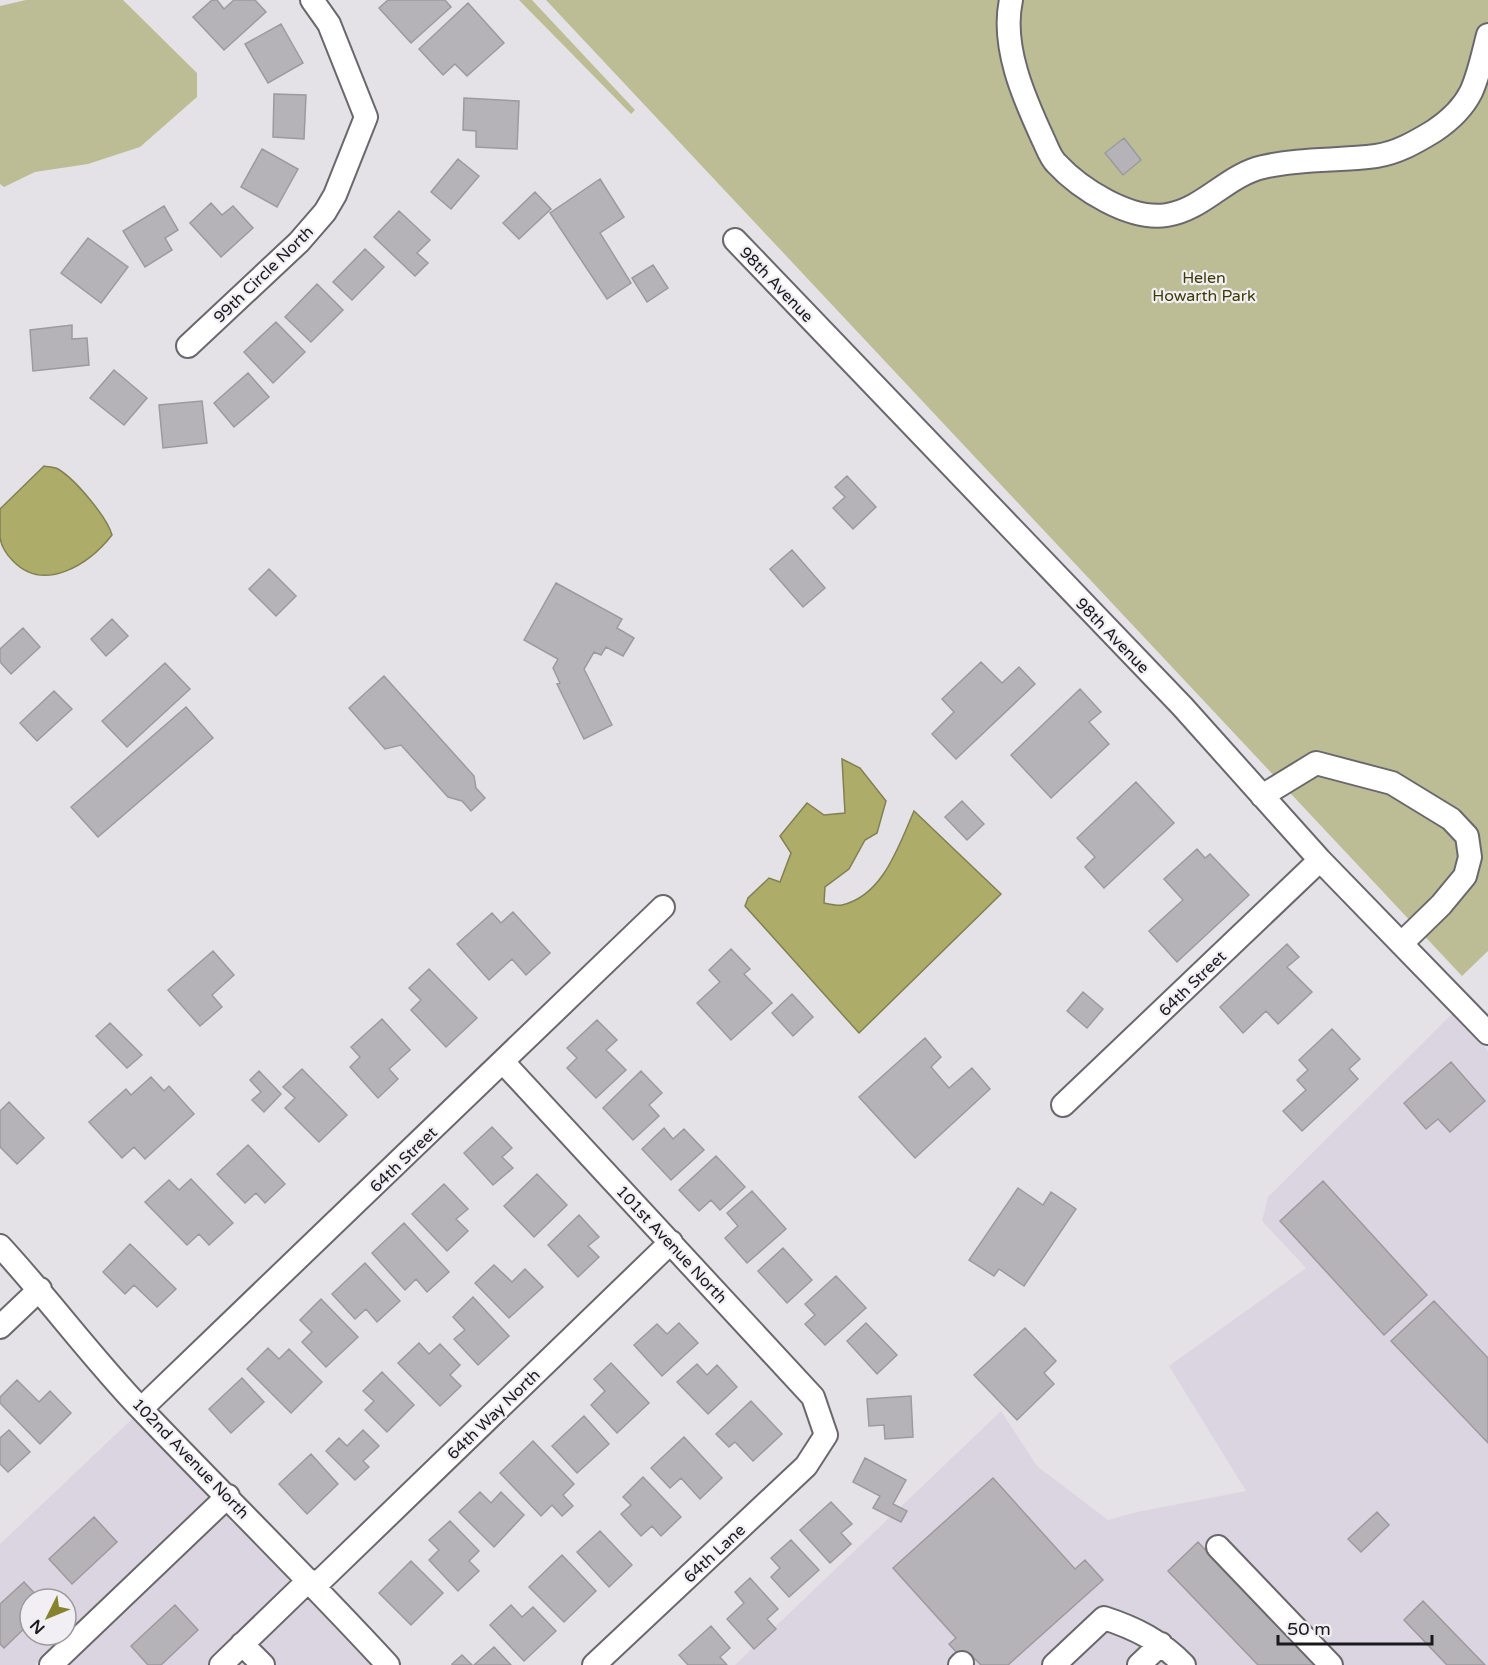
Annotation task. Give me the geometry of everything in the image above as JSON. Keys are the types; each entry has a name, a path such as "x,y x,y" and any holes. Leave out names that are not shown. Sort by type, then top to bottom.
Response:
{"street":[{"name":"99th Circle North","path":"188,346 299,242 325,212 335,195 366,117 328,24 312,0"},
{"path":"1011,0 1009,10 1012,54 1028,107 1054,162 1097,197 1137,214 1167,215 1196,205 1221,185 1254,169 1286,161 1377,156 1410,146 1450,121 1471,92 1488,35"},
{"name":"98th Avenue","path":"735,240 1182,706 1320,860 1488,1033"},
{"path":"1262,796 1316,763 1392,783 1451,819 1467,836 1470,857 1465,876 1441,905 1401,944"},
{"name":"64th Street","path":"1063,1106 1320,860"},
{"name":"64th Street","path":"141,1408 663,908"},
{"name":"101st Avenue North","path":"503,1062 813,1397 826,1435"},
{"name":"64th Way North","path":"220,1665 312,1583 671,1242"},
{"name":"102nd Avenue North","path":"0,1246 40,1289 141,1408 312,1583 388,1665"},
{"path":"0,1327 40,1289"},
{"name":"64th Lane","path":"594,1665 806,1466 826,1435"},
{"path":"51,1665 228,1496"},
{"path":"1218,1547 1331,1665"},
{"path":"1054,1665 1104,1618 1133,1628 1161,1644 1184,1665"},
{"path":"242,1644 262,1665"},
{"path":"1139,1665 1161,1644"}],"shaded area":[{"path":"44,466 58,469 73,481 104,518 112,535 92,556 66,571 53,575 39,575 26,571 9,556 0,537 0,509"},
{"path":"842,759 860,768 886,801 877,833 865,840 849,869 825,887 824,903 842,905 856,900 879,880 888,867 914,811 1001,894 859,1033 745,906 748,898 769,878 780,882 791,853 780,836 807,803 824,815 845,813"},
{"path":"1453,1013 1488,1051 1488,1665 735,1665 1001,1411 1037,1466 1108,1520 1137,1512 1246,1491 1169,1366 1306,1268 1262,1221 1268,1197"},
{"path":"133,1418 212,1497 78,1624 78,1587 18,1587 18,1647 54,1647 35,1665 0,1665 0,1544"},
{"path":"226,1512 372,1665 66,1665"}],"green space":[{"path":"26,0 123,0 197,73 197,97 140,147 88,164 35,172 4,187 0,184 0,6"},
{"path":"519,0 532,0 635,110 631,114"},
{"name":"Helen Howarth Park","path":"546,0 1488,0 1488,951 1462,976"}],"building":[{"path":"212,0 217,0 224,9 234,0 255,0 266,12 224,50 193,17"},
{"path":"388,0 445,0 451,7 411,43 379,8"},
{"path":"468,3 504,43 467,76 455,64 443,75 419,49"},
{"path":"281,24 303,63 268,83 245,44"},
{"path":"274,94 306,95 304,139 273,137"},
{"path":"464,98 519,101 517,149 476,147 476,131 463,130"},
{"path":"1124,138 1141,160 1123,175 1105,153"},
{"path":"262,149 298,169 277,207 241,187"},
{"path":"458,159 479,176 451,209 431,192"},
{"path":"600,179 624,217 600,233 631,283 607,299 550,213"},
{"path":"535,192 551,209 519,239 503,223"},
{"path":"211,203 222,215 233,206 253,228 221,257 190,223"},
{"path":"164,206 178,230 165,238 172,250 145,267 123,231"},
{"path":"399,211 430,240 417,253 428,263 415,276 374,237"},
{"path":"88,238 128,267 101,303 61,273"},
{"path":"365,249 384,267 352,300 333,282"},
{"path":"653,265 668,288 647,302 632,278"},
{"path":"317,284 343,310 311,342 285,317"},
{"path":"276,322 305,352 273,383 244,352"},
{"path":"72,325 72,339 87,338 89,365 33,371 30,330"},
{"path":"114,370 147,398 124,425 90,398"},
{"path":"248,373 269,397 234,427 214,403"},
{"path":"202,401 207,443 163,448 159,405"},
{"path":"847,476 876,507 853,529 833,508 845,497 835,487"},
{"path":"792,550 825,588 803,607 770,569"},
{"path":"269,569 296,596 276,616 249,589"},
{"path":"556,583 622,619 617,628 634,638 623,656 606,647 601,655 594,652 584,669 612,725 584,739 557,684 560,683 553,668 558,659 524,640"},
{"path":"112,619 128,636 106,656 91,639"},
{"path":"23,628 40,647 11,674 0,662 0,649"},
{"path":"981,662 1002,683 1019,667 1035,684 956,759 932,734 954,712 942,699"},
{"path":"165,663 190,689 127,747 102,721"},
{"path":"384,676 474,776 476,788 485,798 471,811 462,801 448,797 401,745 385,749 349,708"},
{"path":"1080,689 1101,712 1089,722 1109,744 1051,798 1011,755"},
{"path":"54,691 72,709 37,741 20,723"},
{"path":"186,707 213,738 98,837 71,807"},
{"path":"1136,782 1174,823 1104,888 1085,867 1095,857 1077,838"},
{"path":"962,801 984,824 967,840 945,817"},
{"path":"1197,849 1205,858 1210,854 1249,895 1177,962 1149,931 1183,900 1164,879"},
{"path":"513,912 550,953 526,975 512,959 489,980 457,944 492,913 501,923"},
{"path":"1287,944 1299,957 1287,967 1312,992 1278,1024 1266,1011 1243,1033 1220,1007"},
{"path":"731,949 750,969 744,974 772,1003 731,1040 697,1003 720,982 709,970"},
{"path":"213,951 234,975 212,995 222,1007 200,1026 168,990"},
{"path":"429,969 477,1018 446,1047 411,1010 421,1000 409,988"},
{"path":"1083,992 1103,1009 1087,1028 1067,1011"},
{"path":"792,994 813,1017 793,1036 772,1013"},
{"path":"382,1019 410,1050 389,1069 398,1079 378,1098 350,1067 360,1057 351,1047"},
{"path":"597,1020 617,1040 606,1050 626,1070 596,1098 567,1068 577,1058 567,1048"},
{"path":"110,1023 142,1055 127,1068 96,1036"},
{"path":"1332,1029 1360,1059 1349,1069 1358,1079 1302,1131 1283,1111 1306,1090 1297,1080 1308,1070 1299,1060"},
{"path":"925,1038 941,1057 931,1067 949,1088 972,1068 990,1089 915,1158 859,1097"},
{"path":"1451,1062 1485,1101 1450,1132 1438,1119 1426,1129 1404,1103"},
{"path":"302,1069 347,1115 319,1142 285,1108 295,1098 283,1087"},
{"path":"259,1071 281,1094 264,1112 252,1100 261,1092 250,1080"},
{"path":"641,1071 662,1093 649,1105 659,1116 633,1140 603,1108"},
{"path":"151,1077 164,1091 169,1086 194,1114 145,1159 134,1147 122,1158 89,1122 126,1089 131,1095"},
{"path":"9,1102 44,1138 17,1164 0,1147 0,1111"},
{"path":"492,1127 512,1148 502,1157 513,1168 493,1185 464,1153"},
{"path":"664,1128 673,1139 684,1129 704,1150 671,1180 642,1149"},
{"path":"248,1145 285,1184 265,1203 256,1193 245,1203 217,1174"},
{"path":"716,1156 745,1187 720,1210 711,1200 699,1211 679,1190"},
{"path":"537,1174 567,1205 534,1237 504,1206"},
{"path":"191,1179 233,1223 209,1245 199,1234 187,1245 145,1202 169,1180 179,1190"},
{"path":"1323,1181 1427,1295 1384,1335 1280,1221"},
{"path":"444,1184 468,1209 456,1219 468,1231 447,1251 412,1214"},
{"path":"1018,1188 1043,1205 1051,1192 1076,1209 1024,1286 999,1269 994,1276 969,1260"},
{"path":"752,1191 786,1229 747,1263 725,1238 738,1226 727,1213"},
{"path":"579,1215 599,1237 588,1246 599,1257 578,1277 548,1245"},
{"path":"404,1223 449,1272 427,1292 416,1279 405,1290 372,1253"},
{"path":"130,1244 176,1289 157,1307 134,1285 125,1294 103,1272"},
{"path":"783,1248 812,1280 787,1303 758,1271"},
{"path":"365,1263 400,1301 377,1322 366,1309 355,1319 332,1294"},
{"path":"494,1265 512,1282 525,1269 543,1287 509,1318 475,1283"},
{"path":"836,1276 866,1308 825,1345 805,1324 815,1315 805,1304"},
{"path":"473,1297 509,1336 478,1365 454,1339 465,1330 453,1317"},
{"path":"321,1299 358,1337 326,1367 302,1342 312,1332 300,1320"},
{"path":"1434,1301 1488,1358 1488,1443 1391,1341"},
{"path":"679,1323 698,1343 662,1376 634,1345 657,1324 667,1334"},
{"path":"866,1323 897,1355 877,1374 847,1341"},
{"path":"1025,1328 1056,1361 1044,1373 1054,1384 1017,1420 974,1375"},
{"path":"419,1343 429,1354 440,1344 460,1365 450,1375 461,1386 440,1406 398,1363"},
{"path":"268,1348 279,1359 289,1349 322,1382 291,1413 247,1369"},
{"path":"611,1363 649,1403 617,1433 591,1405 605,1391 594,1379"},
{"path":"697,1364 707,1375 717,1365 737,1387 708,1414 677,1382"},
{"path":"382,1372 414,1405 387,1432 365,1410 374,1401 363,1391"},
{"path":"242,1378 264,1402 231,1433 209,1409"},
{"path":"17,1380 39,1402 50,1391 71,1413 40,1444 0,1403 0,1397"},
{"path":"911,1396 913,1437 885,1439 884,1425 869,1426 867,1399"},
{"path":"751,1401 782,1434 753,1461 735,1442 729,1447 716,1434"},
{"path":"584,1416 609,1444 577,1473 552,1446"},
{"path":"9,1430 30,1452 8,1472 0,1464 0,1438"},
{"path":"363,1430 379,1446 363,1461 369,1467 355,1480 326,1451 339,1438 347,1446"},
{"path":"684,1437 722,1478 700,1499 681,1478 670,1488 651,1468"},
{"path":"533,1441 574,1484 563,1495 573,1506 562,1516 552,1505 541,1516 500,1473"},
{"path":"311,1454 338,1484 307,1514 279,1484"},
{"path":"865,1458 906,1480 893,1504 907,1511 901,1522 873,1508 880,1496 853,1482"},
{"path":"643,1477 681,1517 661,1536 652,1526 641,1536 621,1514 631,1505 623,1497"},
{"path":"993,1478 1075,1569 1085,1560 1103,1580 1008,1665 981,1665 975,1659 968,1665 949,1644 956,1638 893,1568"},
{"path":"480,1492 491,1503 501,1492 524,1515 494,1547 459,1512"},
{"path":"831,1502 852,1524 841,1533 851,1544 830,1563 800,1530"},
{"path":"1377,1512 1389,1525 1361,1552 1348,1539"},
{"path":"94,1517 117,1542 72,1584 49,1559"},
{"path":"450,1521 479,1551 469,1561 479,1571 458,1591 429,1560 439,1550 429,1540"},
{"path":"600,1531 632,1565 609,1587 577,1552"},
{"path":"791,1540 819,1570 789,1597 771,1577 780,1568 771,1558"},
{"path":"1198,1542 1315,1665 1258,1665 1168,1571"},
{"path":"562,1555 596,1591 564,1622 529,1587"},
{"path":"411,1561 443,1593 411,1625 379,1593"},
{"path":"750,1578 778,1609 767,1619 776,1629 754,1649 727,1619 744,1603 735,1592"},
{"path":"24,1582 29,1587 19,1587"},
{"path":"18,1588 18,1635 4,1648 0,1644 0,1604"},
{"path":"1423,1601 1485,1665 1447,1665 1404,1620"},
{"path":"175,1605 198,1630 161,1665 148,1665 131,1646"},
{"path":"511,1605 522,1617 533,1607 556,1631 524,1661 490,1625"},
{"path":"711,1626 730,1648 720,1657 727,1665 688,1665 679,1655"},
{"path":"494,1647 511,1665 474,1665"},
{"path":"462,1655 472,1665 452,1665 452,1664"}]}
